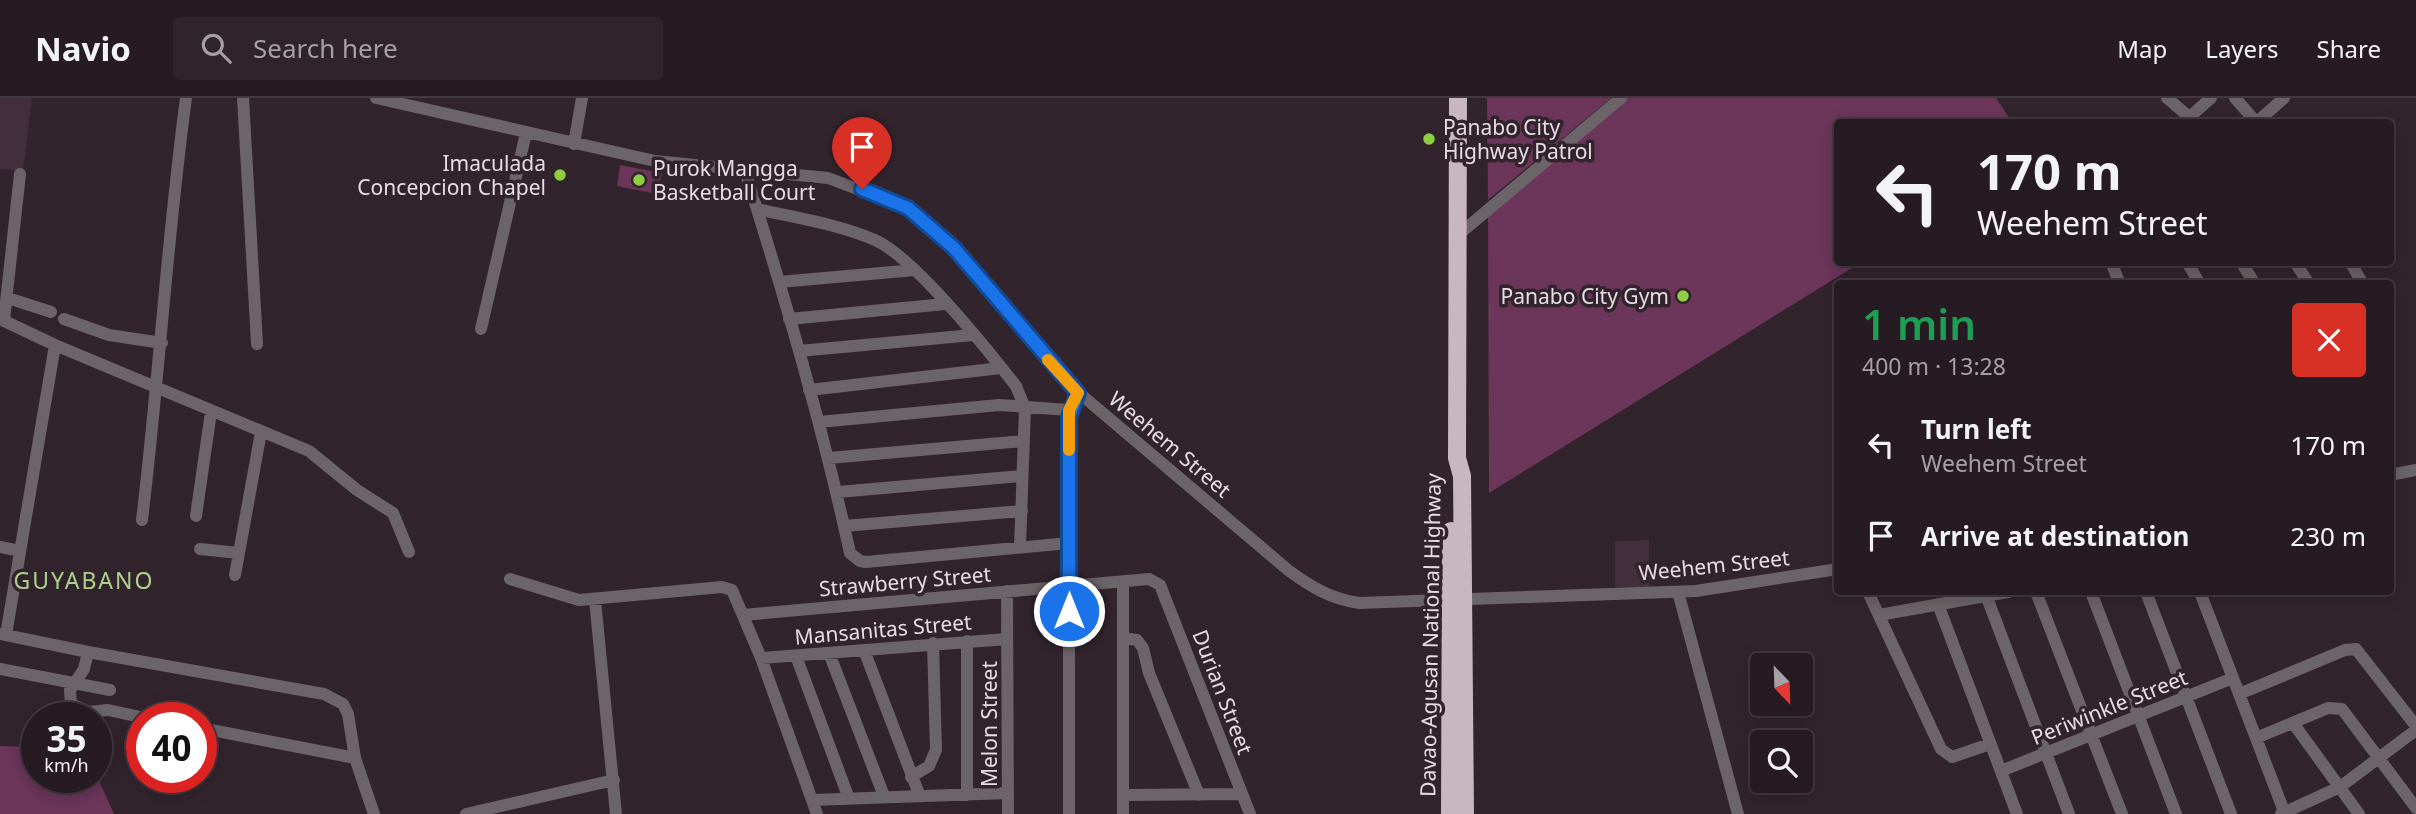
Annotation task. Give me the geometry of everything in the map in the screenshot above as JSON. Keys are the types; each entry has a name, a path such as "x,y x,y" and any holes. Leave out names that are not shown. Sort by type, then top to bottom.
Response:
{"highway":[{"name":"Davao-Agusan National Highway","path":"1450,814 1462,477 1457,458 1458,98"},
{"name":"Davao-Agusan National Highway","path":"1457,598 1465,814"}],"street":[{"path":"142,520 158,389 176,172 187,98"},
{"path":"243,98 257,344"},
{"name":"Weehem Street","path":"376,98 655,161 828,178 908,208 954,248 1078,393 1312,588 1331,597 1359,603 1678,592 1834,570"},
{"path":"574,144 582,98"},
{"path":"1458,235 1621,98"},
{"path":"2167,98 2187,119"},
{"path":"2191,119 2211,98"},
{"path":"2235,98 2253,119"},
{"path":"2260,119 2284,98"},
{"path":"481,330 526,133"},
{"path":"745,171 830,458 850,553 860,561 1069,543"},
{"path":"20,174 8,298 2,320 211,412 309,451 357,490 383,504 397,519 409,552"},
{"path":"757,209 817,221 877,241 915,270 1016,386 1025,408 1020,547"},
{"path":"779,282 915,270"},
{"path":"8,298 51,312"},
{"path":"789,319 945,304"},
{"path":"64,319 109,335 162,343"},
{"path":"799,351 973,335"},
{"path":"55,345 3,635 332,696 342,704 348,714 355,758 374,814"},
{"path":"809,390 1001,368"},
{"path":"1069,814 1069,410 1078,393"},
{"path":"819,422 999,405 1069,410"},
{"path":"196,516 211,412"},
{"path":"235,575 261,432"},
{"path":"830,458 1023,441"},
{"path":"2394,474 2416,470"},
{"path":"838,492 1022,477"},
{"path":"845,526 1021,511"},
{"path":"0,547 20,551"},
{"path":"200,549 239,553"},
{"path":"510,579 557,595 595,600 722,587 732,590 761,658 817,814"},
{"name":"Strawberry Street","path":"743,615 1149,579 1160,585"},
{"path":"1123,582 1123,814"},
{"name":"Durian Street","path":"1160,585 1250,814"},
{"name":"Melon Street","path":"1007,592 1008,814"},
{"path":"1678,592 1738,814"},
{"path":"1869,595 1941,749 1952,757 1990,744"},
{"path":"1879,615 1992,595"},
{"path":"2037,595 2123,814"},
{"path":"2092,595 2176,814"},
{"path":"2147,595 2231,814"},
{"path":"2201,595 2283,814 2340,787 2416,728 2356,649 2345,650 2239,694"},
{"path":"1986,596 2069,814"},
{"path":"595,600 616,814"},
{"path":"1938,604 2017,814"},
{"path":"1123,638 1137,640 1143,648 1149,673 1199,795"},
{"name":"Mansanitas Street","path":"761,658 1007,639"},
{"path":"967,641 967,795"},
{"path":"911,777 929,766 936,750 933,643"},
{"path":"864,650 919,794"},
{"path":"88,652 84,669 74,682 68,698 74,706 89,712 108,710 126,714"},
{"path":"830,653 884,796"},
{"path":"796,656 848,796"},
{"path":"0,669 110,690"},
{"name":"Periwinkle Street","path":"2001,772 2233,678"},
{"path":"2256,738 2328,708 2342,709 2416,808"},
{"path":"2293,723 2360,814"},
{"path":"217,731 355,758"},
{"path":"466,814 614,780"},
{"path":"812,800 848,796 1008,793"},
{"path":"1124,795 1242,794"}],"shaded area":[{"path":"0,98 32,98 23,171 0,169"},
{"path":"1487,98 1611,98 1488,200"},
{"path":"1628,98 1996,98 2010,119 1834,119 1834,266 1855,266 1489,493 1488,216"},
{"name":"Purok Mangga Basketball Court","path":"620,165 662,173 657,194 617,186"},
{"path":"1649,540 1649,587 1615,587 1615,541"},
{"path":"0,746 21,747 21,793 105,793 114,814 0,814"}],"slow traffic":[{"path":"1048,360 1078,393 1069,410 1069,450"}],"place":[{"name":"Panabo City Highway Patrol","path":"1429,139"},
{"name":"Imaculada Concepcion Chapel","path":"560,175"},
{"name":"Purok Mangga Basketball Court","path":"639,180"},
{"name":"Panabo City Gym","path":"1683,296"}],"district":[{"name":"GUYABANO","path":"84,580"}],"route":[{"path":"862,189 908,208 934,229 954,248 1078,393 1069,410 1069,611"}]}
